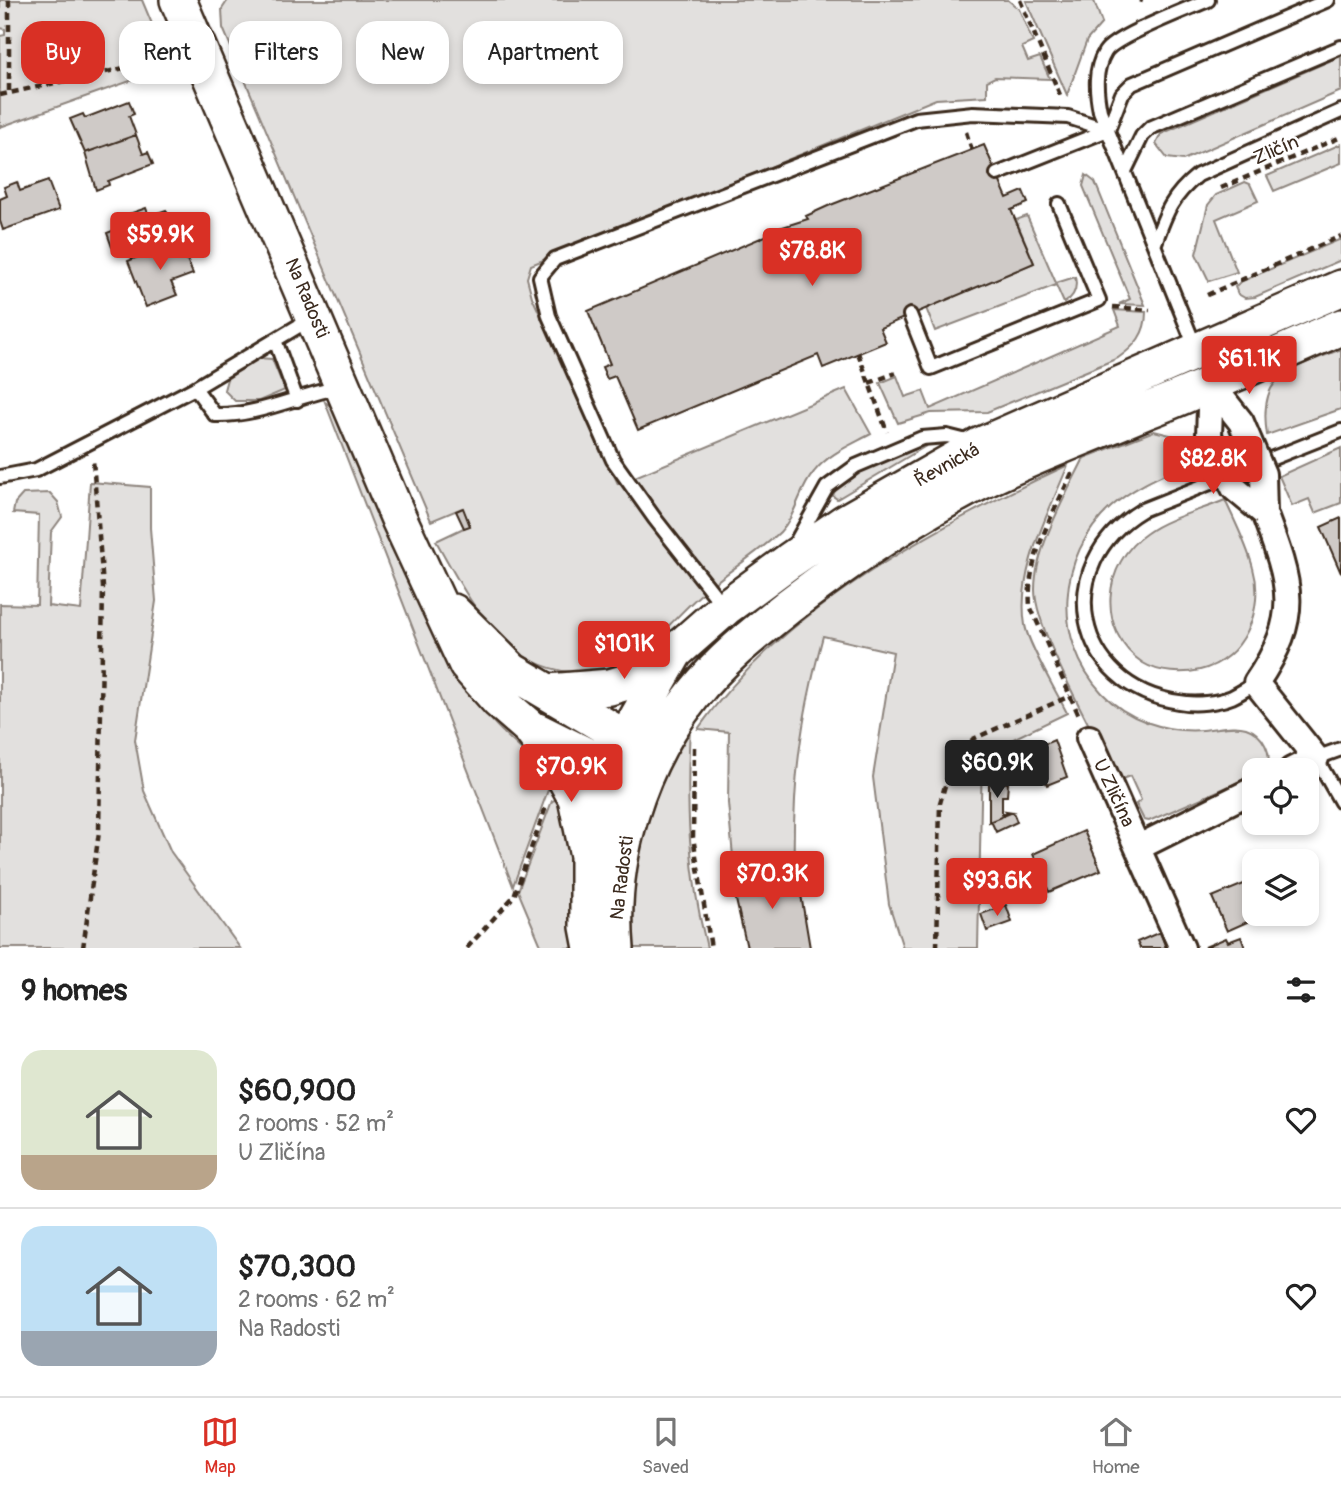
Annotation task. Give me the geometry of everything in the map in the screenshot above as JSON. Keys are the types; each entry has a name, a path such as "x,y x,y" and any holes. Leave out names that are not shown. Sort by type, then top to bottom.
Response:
{"main road":[{"name":"Na Radosti","path":"178,0 315,316 399,519 467,665 499,701 530,728 559,767 576,798 588,856 588,927 592,948"},
{"name":"Řevnická","path":"650,764 665,735 693,694 732,653 832,573 908,521 1204,367 1341,288"},
{"name":"Řevnická","path":"619,754 675,652 725,608 844,523 981,445 1204,367 1341,327"},
{"name":"Na Radosti","path":"436,596 512,671 549,692 619,754"},
{"path":"549,692 610,687 627,682 675,652"},
{"path":"530,728 619,754"},
{"name":"Na Radosti","path":"616,948 615,913 622,850 630,817 650,764 638,748 619,754"},
{"name":"Na Radosti","path":"588,856 599,809 619,754"}],"street":[{"path":"1204,367 1241,422 1263,474 1264,513 1286,569 1286,618 1272,660 1256,683 1317,758"},
{"path":"1204,367 1211,441 1234,488 1264,513"},
{"name":"U Zličína","path":"1089,738 1182,948"},
{"name":"U Zličína","path":"1139,847 1242,796"}],"lane":[{"path":"1204,367 1100,111 1096,84 1105,52 1115,42 1208,0"},
{"path":"997,174 1108,130 1122,94 1132,84 1328,0"},
{"path":"1125,171 1142,136 1150,128 1341,47"},
{"path":"1155,243 1163,219 1178,191 1198,175 1341,111"},
{"path":"725,608 655,519 613,460 549,316 540,277 555,259 916,119 973,113 1068,117 1108,130"},
{"path":"910,315 931,368 1099,300 1059,204"},
{"path":"0,477 36,470 91,442 195,388 315,316"},
{"path":"275,340 297,400"},
{"path":"195,388 215,415 241,416 297,400 316,391 344,386"},
{"path":"1256,683 1230,698 1197,704 1154,697 1124,681 1102,655 1087,621 1085,592 1090,566 1108,538 1124,522 1142,510 1341,431"},
{"path":"1317,758 1341,750"},
{"path":"1319,762 1341,802"}],"path":[{"path":"9,0 9,93"},
{"path":"1020,0 1060,95"},
{"path":"0,95 119,69"},
{"path":"965,129 972,150"},
{"name":"Zličín","path":"1222,188 1341,136"},
{"path":"1208,295 1341,236"},
{"path":"1113,307 1150,310"},
{"path":"858,353 887,432"},
{"path":"869,383 896,373"},
{"path":"83,948 99,832 103,587 91,442"},
{"path":"1074,468 1042,537 1028,589 1030,606 1089,738"},
{"path":"937,948 940,803 951,765 972,739 1070,696"},
{"path":"694,741 693,837 711,948"},
{"path":"467,948 514,896 550,797"}],"shaded area":[{"path":"0,0 142,0 151,21 119,21 119,84 122,84 0,127 0,36 5,35 5,29 0,28"},
{"path":"228,0 1008,0 1019,9 1033,42 1022,47 1028,61 1040,57 1050,79 995,77 987,81 987,96 936,99 531,265 527,278 532,297 618,484 846,389 871,434 826,460 809,479 780,532 701,594 643,649 609,668 570,672 545,667 505,642 474,605 436,541 470,525 462,508 431,521 247,84 342,84 342,21 229,21 229,42 223,28 222,9"},
{"path":"1026,1 1094,1 1102,23 1087,40 1067,95"},
{"path":"1341,56 1341,91 1183,160 1167,158 1156,144 1161,134"},
{"path":"1341,144 1341,163 1274,191 1267,176"},
{"path":"1086,175 1095,182 1145,305 1119,304 1130,299 1083,186"},
{"path":"1245,182 1250,184 1258,201 1216,219 1237,272 1209,281 1196,254 1208,205 1216,195"},
{"path":"1027,216 1056,283 1075,277 1073,295 1064,303 1056,285 935,331 926,308 1034,263 1016,220"},
{"path":"1341,239 1341,260 1255,297 1245,298 1238,294 1235,287 1240,282"},
{"path":"1114,310 1146,312 1142,333 1118,358 987,412 931,413 898,423 880,383 897,376 905,397 923,391 930,409 1120,326"},
{"path":"1341,349 1341,409 1267,435 1265,414 1267,398 1273,385 1293,369"},
{"path":"258,358 272,359 285,390 259,401 235,401 224,390 227,379"},
{"path":"325,402 337,411 445,658 489,717 556,783 548,790 513,886"},
{"path":"1154,431 1178,437 1194,450 1199,447 1204,456 1155,478 1121,499 1093,527 1080,549 1071,573 1069,623 1075,648 1086,672 1112,702 1123,711 1148,723 1189,730 1236,726 1246,728 1262,740 1268,751 1268,758 1242,758 1242,781 1149,821 1144,820 1136,804 1141,800 1130,776 1122,779 1109,751 1103,753 1051,647 1037,605 1035,589 1040,556 1084,458"},
{"path":"931,443 837,499 833,496 847,479 861,470 892,455"},
{"path":"1341,448 1341,503 1315,513 1309,499 1292,506 1279,476"},
{"path":"1068,465 1036,543 1025,584 1023,605 1031,644 1067,713 982,754 978,948 903,948 889,904 873,777 893,652 823,636 808,696 799,753 794,810 794,872 735,878 728,803 729,732 698,729 733,686 773,646 866,574 967,515"},
{"path":"90,482 150,487 150,528 156,601 135,740 144,791 171,852 240,948 0,948 0,604 37,605 39,515 13,513 15,503 23,494 50,493 58,502 62,517 51,532 48,606 81,610"},
{"path":"1225,500 1248,551 1256,584 1253,616 1247,631 1229,656 1200,670 1171,672 1149,666 1128,650 1117,634 1112,616 1110,598 1121,562 1132,546 1156,527"},
{"path":"690,726 688,782 692,865 707,948 634,948 633,890 644,833 664,778"},
{"path":"563,797 572,818 581,948 542,948 518,891 552,801"}],"building":[{"path":"129,101 134,114 129,116 136,135 85,153 70,119 83,114 85,118"},
{"path":"136,135 143,154 148,152 153,164 108,181 109,185 96,190 85,153"},
{"path":"984,145 1007,198 1023,191 1028,203 1011,210 1034,263 880,328 886,342 823,368 818,355 638,430 615,376 607,379 602,367 610,364 588,311 768,235 767,232 808,219 806,216 828,206"},
{"path":"48,181 59,210 3,230 0,221 0,199 7,196 4,187 17,182 20,191"},
{"path":"146,208 149,216 166,210 179,240 132,259 127,247 122,249 120,243 112,247 107,233 130,224 126,215"},
{"path":"179,240 193,274 171,282 177,295 146,307 128,261"},
{"path":"463,508 470,526 464,528 456,511"},
{"path":"1341,518 1341,573 1321,527"},
{"path":"1054,740 1067,777 1047,785 1044,777 1019,778 1018,750 1033,749"},
{"path":"989,782 1008,783 1007,796 1002,796 1002,814 1008,813 1006,811 1013,812 989,822"},
{"path":"1013,812 1017,822 996,832 991,821"},
{"path":"1084,831 1101,870 1049,892 1033,854"},
{"path":"797,871 810,948 747,948 731,878"},
{"path":"1242,885 1242,924 1227,931 1212,897"},
{"path":"1006,905 1012,922 987,931 981,914"},
{"path":"1160,932 1166,948 1140,948 1137,942"},
{"path":"1241,937 1245,948 1205,947 1226,938 1228,942"}]}
